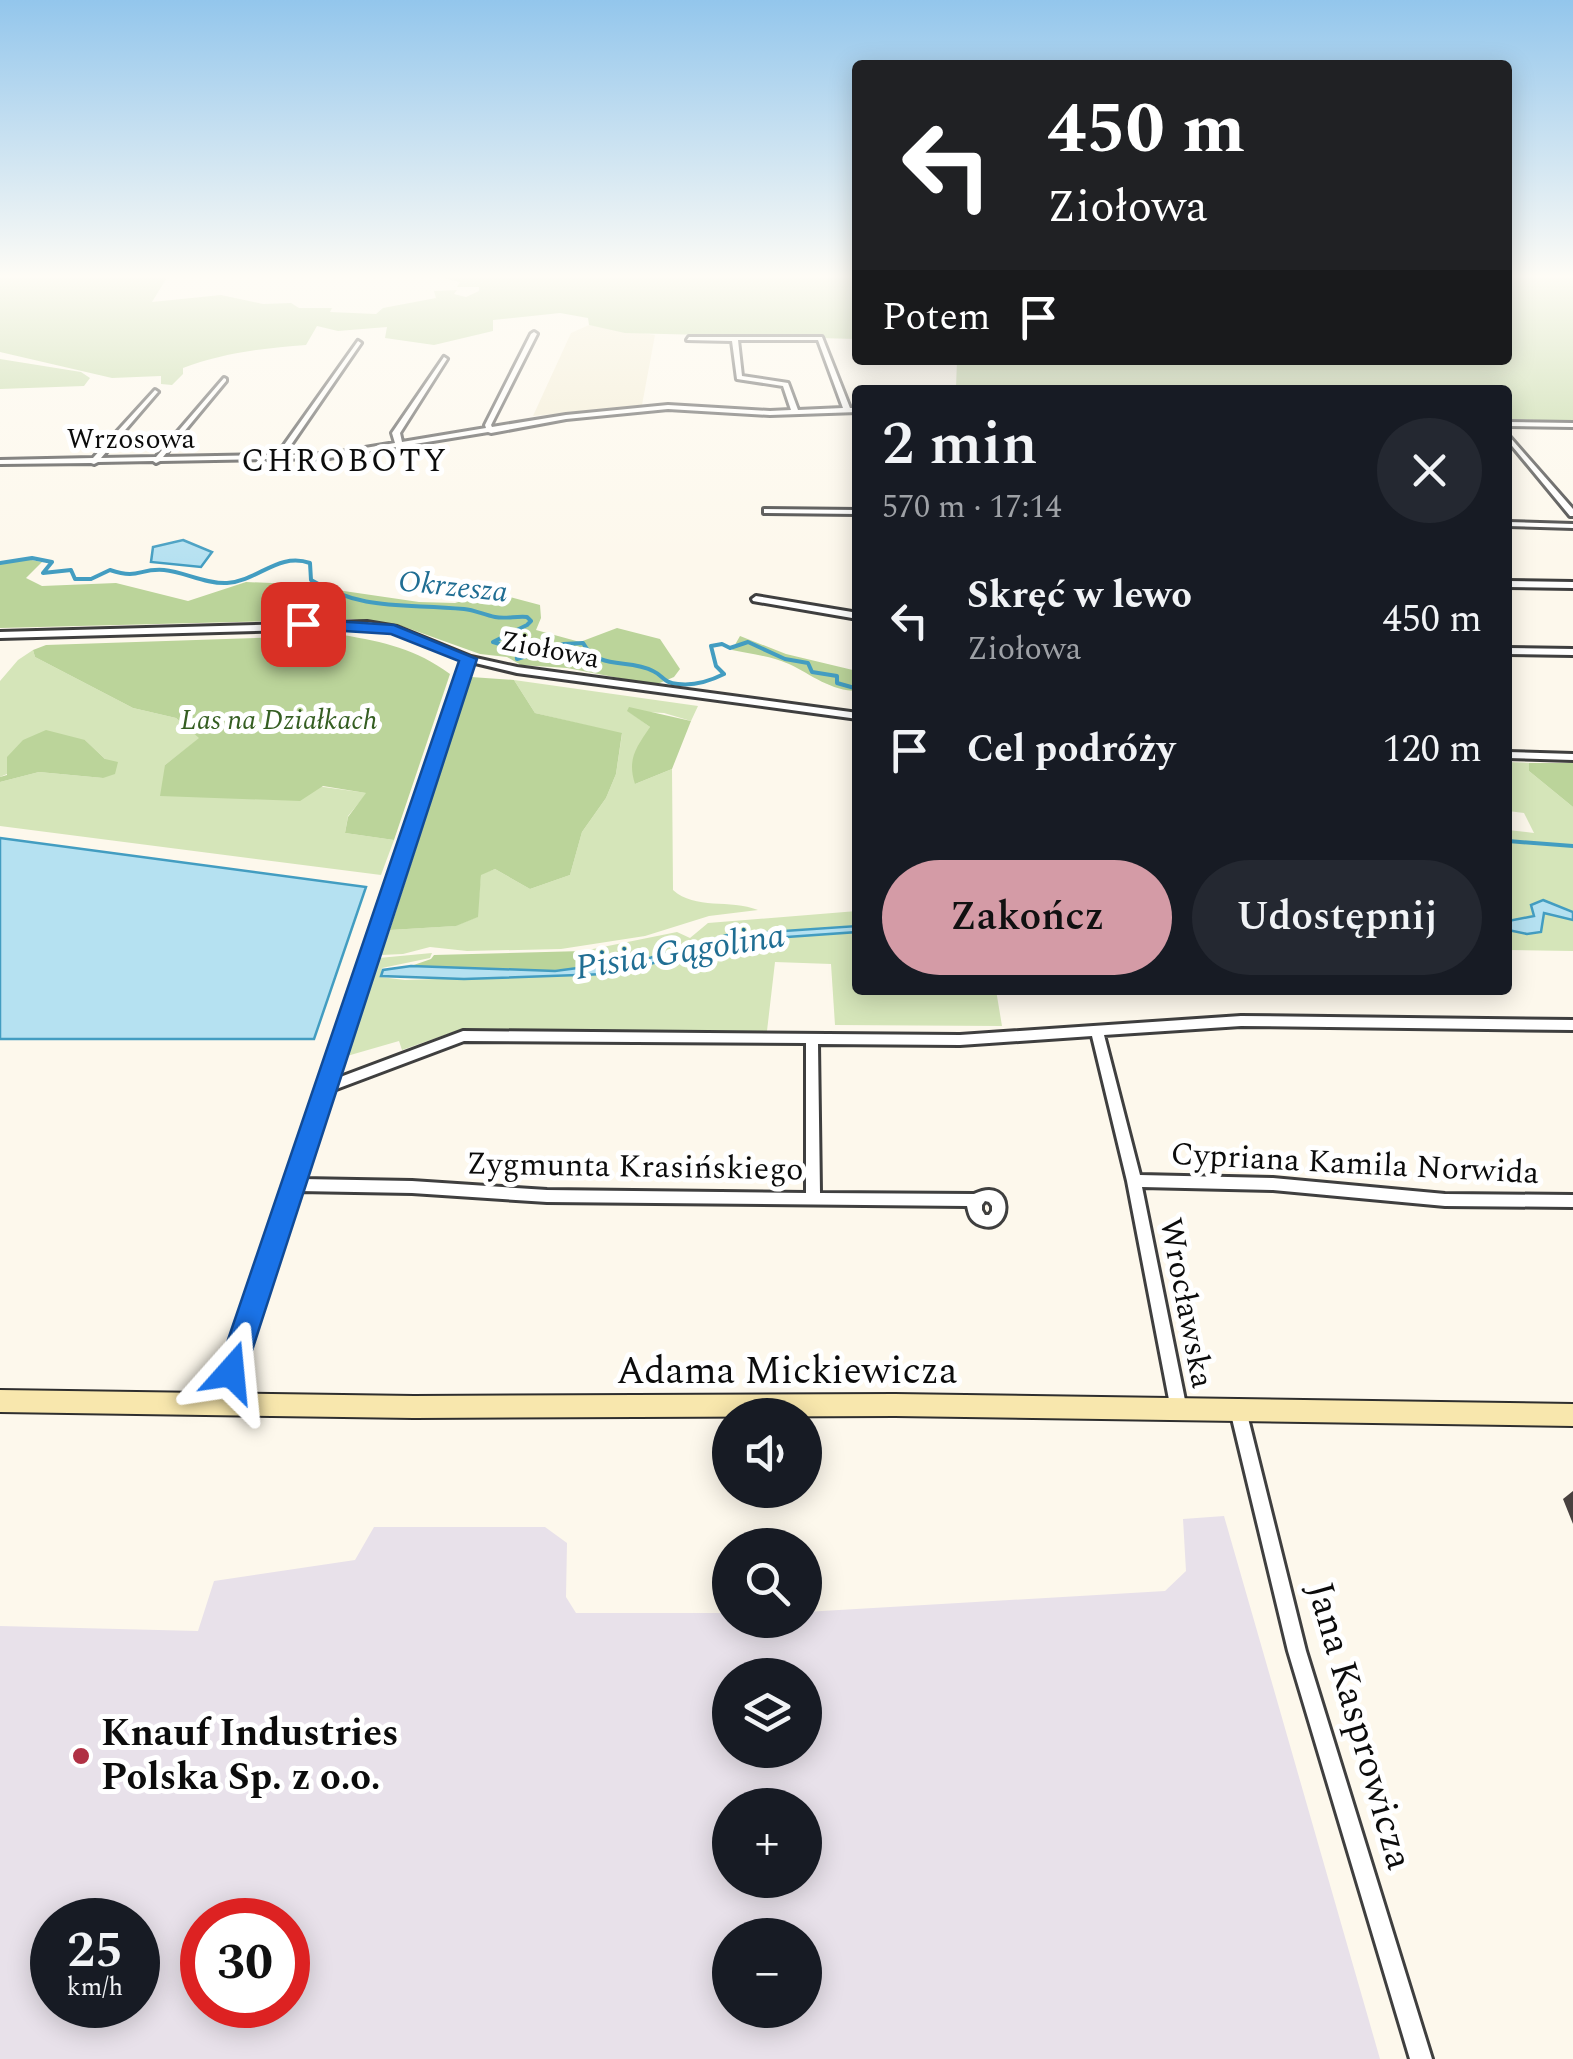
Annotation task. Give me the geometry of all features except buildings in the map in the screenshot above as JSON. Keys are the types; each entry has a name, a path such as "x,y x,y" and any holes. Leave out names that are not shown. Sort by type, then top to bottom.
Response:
{"street":[{"path":"278,458 338,372"},
{"path":"400,445 396,433 436,372"},
{"path":"491,431 488,425 515,372"},
{"path":"738,372 739,378 786,384 795,412"},
{"path":"836,372 852,410"},
{"path":"156,461 224,380"},
{"path":"94,462 156,392"},
{"name":"Wrzosowa","path":"0,462 329,456 566,416 668,407 852,410"},
{"path":"1512,424 1573,426"},
{"path":"1512,442 1573,514"},
{"path":"767,512 852,512"},
{"path":"1512,524 1573,526"},
{"path":"1512,584 1573,585"},
{"path":"756,599 852,615"},
{"name":"Ziołowa","path":"0,636 368,625 394,630 468,659 558,677 852,715"},
{"path":"1512,651 1573,652"},
{"path":"220,1404 468,659"},
{"path":"1512,755 1573,756"},
{"path":"326,1087 456,1036 960,1040 1241,1022 1573,1025"},
{"name":"Wrocławska","path":"1097,1032 1134,1182 1179,1410"},
{"path":"812,1038 813,1199"},
{"name":"Cypriana Kamila Norwida","path":"1134,1182 1273,1184 1446,1200 1573,1201"},
{"name":"Zygmunta Krasińskiego","path":"292,1185 412,1187 547,1196 976,1200"},
{"name":"Adama Mickiewicza","path":"0,1401 495,1408 895,1405 1573,1415"},
{"name":"Jana Kasprowicza","path":"1238,1410 1297,1651 1421,2059"}],"shaded area":[{"path":"553,372 648,372 642,405 533,416"},
{"path":"1224,1516 1380,2059 0,2059 0,1626 198,1631 214,1581 355,1560 374,1527 545,1527 567,1543 566,1597 576,1613 712,1613 712,1638 822,1638 822,1611 1165,1591 1186,1571 1183,1519"}],"green space":[{"path":"0,372 81,372 90,378 84,386 0,389"},
{"path":"87,372 183,372 172,385 161,384 161,376 112,378"},
{"path":"957,372 1573,372 1573,421 1512,419 1512,385 956,385"},
{"name":"Las na Działkach","path":"21,558 42,562 26,578 42,586 116,583 188,601 246,582 296,584 419,602 455,603 491,592 540,605 541,618 536,630 580,642 617,628 660,639 680,669 674,677 655,685 567,668 521,665 507,657 480,654 399,625 351,619 0,628 0,564"},
{"name":"Las na Działkach","path":"343,635 399,648 450,674 394,840 345,833 348,817 366,793 323,786 300,801 160,796 165,765 199,738 176,718 133,708 35,657 33,650 46,645"},
{"path":"740,636 786,654 852,670 852,690 830,685 782,661 732,650"},
{"path":"33,650 35,657 133,708 176,718 200,738 165,765 367,793 348,816 345,833 394,840 381,875 0,826 0,782 39,772 103,778 105,759 85,740 0,777 0,681"},
{"name":"Las na Działkach","path":"471,677 514,680 535,713 622,733 616,774 606,798 582,832 570,875 530,889 495,869 481,875 478,917 456,926 390,930"},
{"path":"514,680 698,706 691,721 664,713 628,711 650,727 635,784 672,769 673,890 692,900 758,910 709,916 645,936 561,949 467,951 430,947 381,955 390,930 455,926 477,917 481,874 495,869 530,889 570,875 582,832 606,798 616,774 622,734 535,713"},
{"path":"629,707 691,721 672,769 635,784 634,754 650,727 627,711"},
{"path":"46,730 85,740 105,759 118,762 115,774 103,778 39,772 0,782 0,777 7,775 7,757 23,740"},
{"path":"1512,762 1529,763 1529,771 1573,807 1573,912 1543,901 1532,905 1535,916 1512,920 1512,830 1534,833 1524,813 1512,812"},
{"path":"1529,763 1573,763 1573,807 1529,771"},
{"path":"852,911 852,926 727,935 677,951 605,966 583,951 677,932 690,938 708,923"},
{"path":"1544,912 1573,920 1573,951 1512,950 1512,932"},
{"path":"852,932 852,995 997,995 1002,1026 835,1025 831,964 775,962 767,1031 456,1031 402,1050 399,1041 347,1056 379,958 432,953 430,958 382,968 380,977 405,980 606,974 758,938"},
{"path":"583,951 605,966 529,972 411,966 434,955"}],"water":[{"path":"183,540 212,552 201,567 151,562 153,547"},
{"path":"0,838 366,887 314,1039 0,1039"},
{"path":"1543,900 1573,912 1573,920 1544,913 1541,932 1512,931 1512,920 1534,916 1531,905"},
{"name":"Pisia Gągolina","path":"852,926 852,932 758,939 606,974 464,979 381,976 383,970 411,966 555,971 646,959 727,935"}],"waterway":[{"name":"Okrzesza","path":"0,563 32,558 52,562 43,573 71,570 75,579 91,579 110,570 127,574 164,570 227,583 278,564 299,561 310,563 311,580 367,602 464,609 499,618 527,617 531,621 527,625 493,642 516,649 517,659 564,644 583,643 589,652 605,661 644,667 669,682 690,684 724,674 716,666 711,646 722,644 730,648 748,642 785,659 808,663 812,672 837,676 837,683 852,687"},
{"path":"1512,841 1573,846"}],"place":[{"name":"Knauf Industries Polska Sp. z o.o.","path":"81,1756"}],"district":[{"name":"CHROBOTY","path":"345,461"}],"route":[{"path":"231,1372 468,659 462,653 394,630 368,625 303,624"}]}
